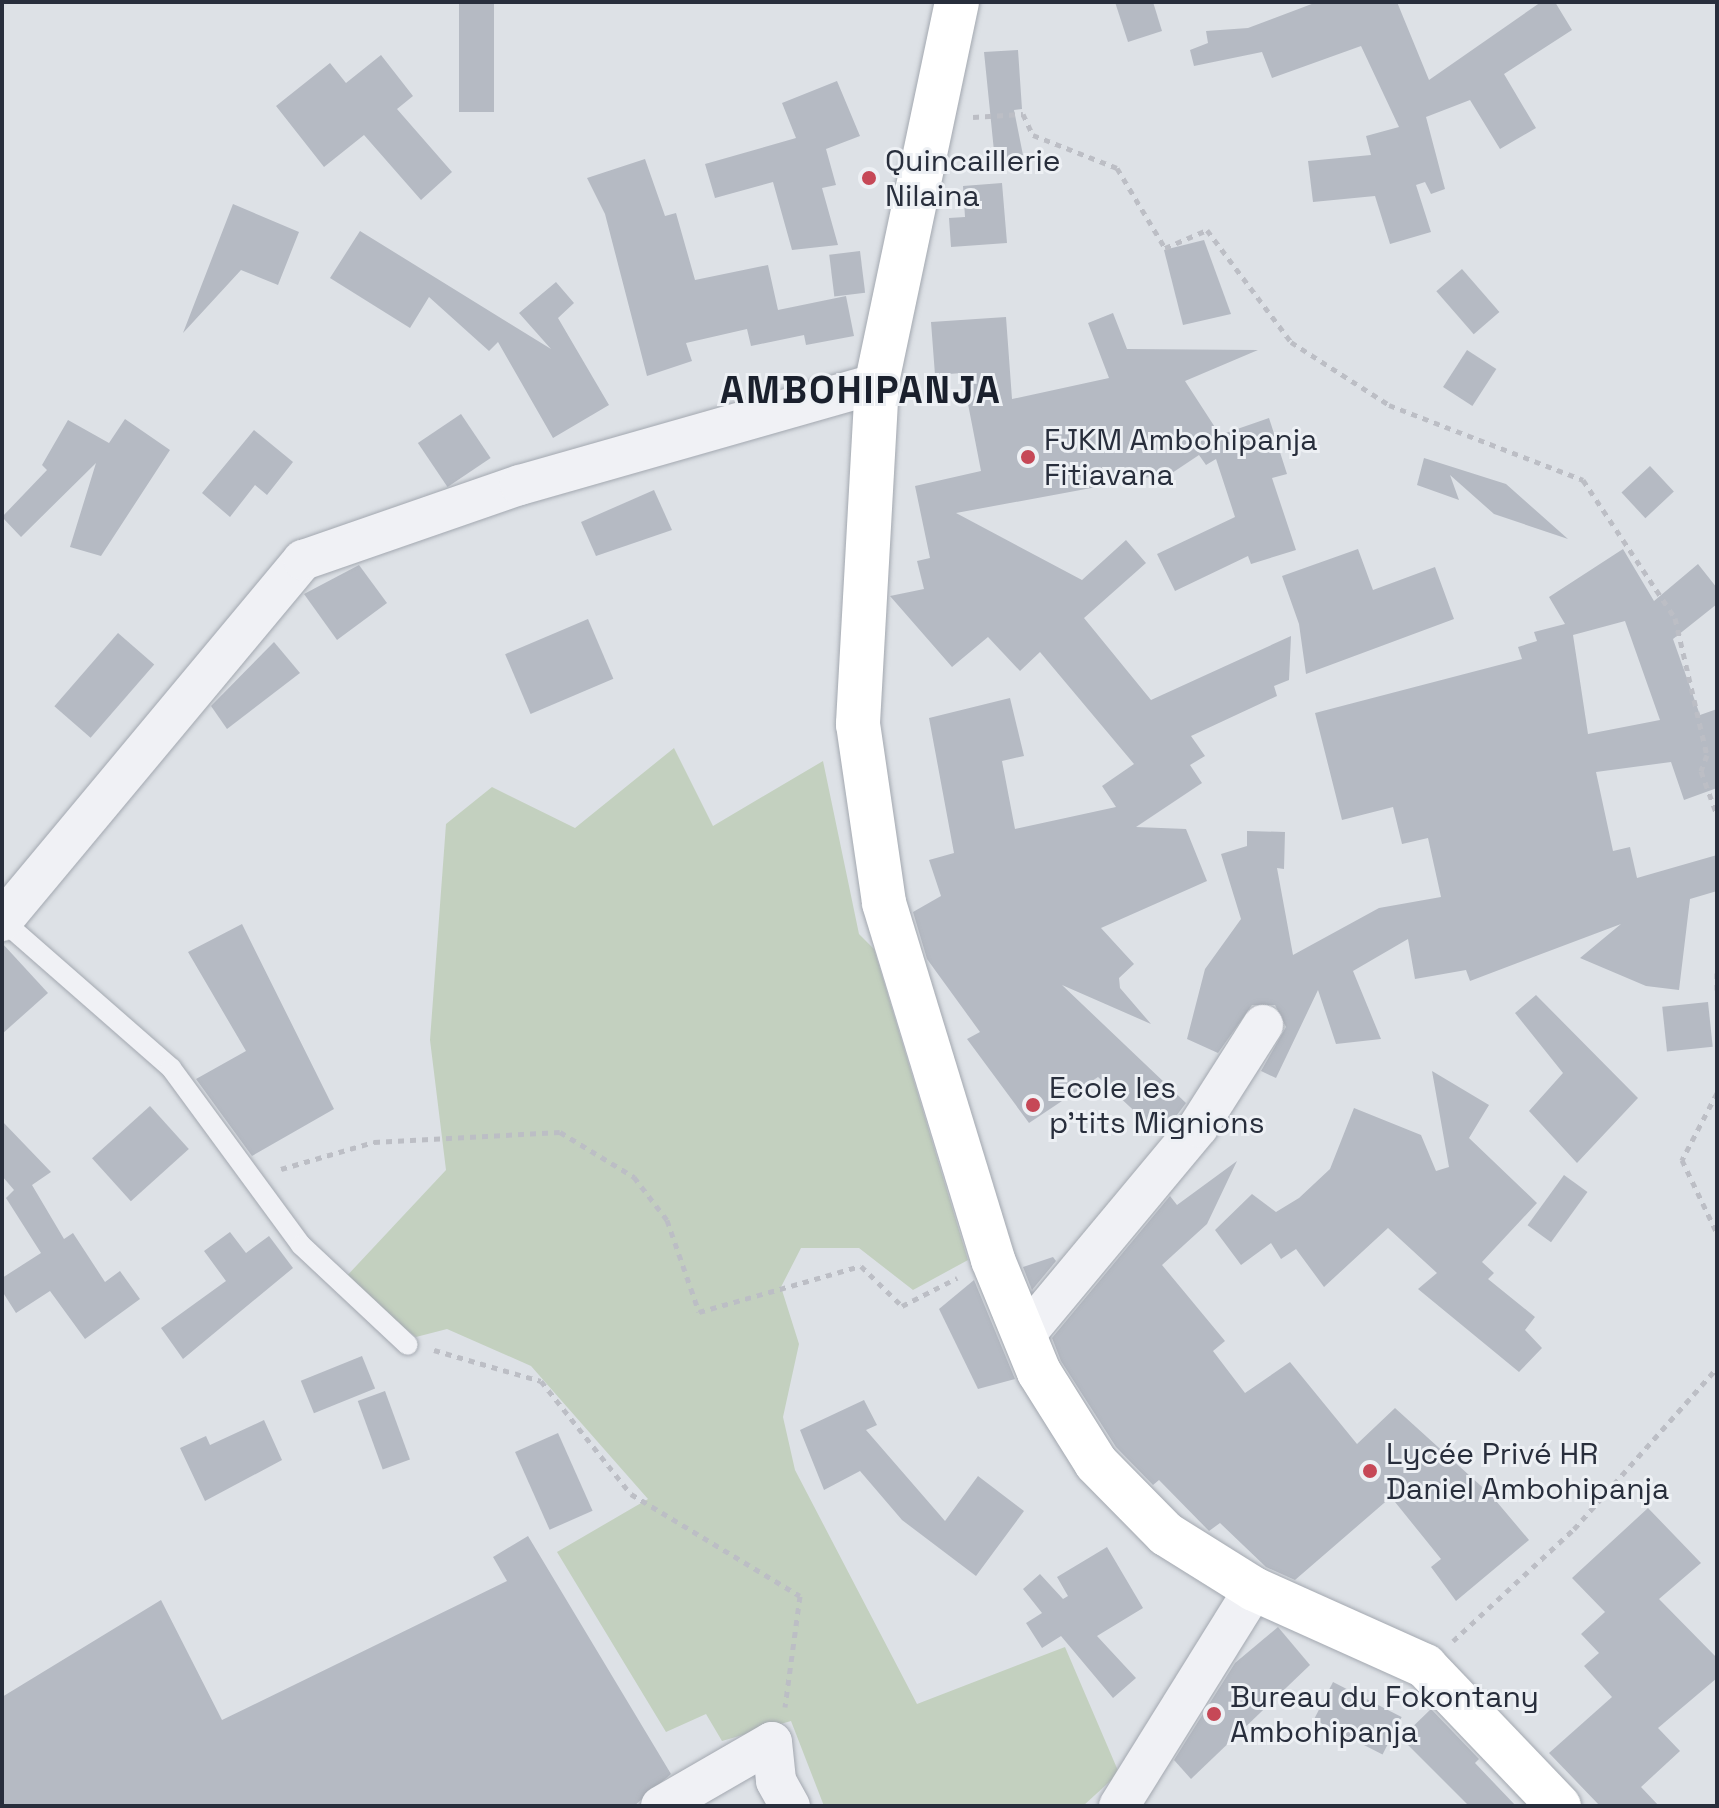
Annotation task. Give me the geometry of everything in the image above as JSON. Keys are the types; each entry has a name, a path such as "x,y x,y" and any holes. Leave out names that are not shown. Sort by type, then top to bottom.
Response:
{"street":[{"path":"957,2 877,383 858,724 884,903 993,1260 1024,1336 1096,1463 1166,1534 1254,1589 1425,1666 1559,1806"},
{"path":"2,921 303,560 520,485 877,383"},
{"path":"1024,1336 1198,1127 1263,1025"},
{"path":"1119,1806 1254,1589"},
{"path":"661,1806 772,1742 776,1781 790,1806"}],"lane":[{"path":"2,921 171,1068 247,1179 301,1245 408,1345"}],"path":[{"path":"930,119 1023,114 1033,135 1117,168 1165,248 1207,230 1303,350 1389,405 1583,480 1675,618 1707,755 1701,771 1717,815"},
{"path":"1717,973 1717,990"},
{"path":"1717,1093 1682,1160 1717,1233"},
{"path":"247,1179 374,1142 560,1132 634,1177 667,1220 699,1312 861,1266 902,1306 993,1260"},
{"path":"408,1345 541,1381 631,1494 800,1596 793,1687 772,1742"},
{"path":"1425,1666 1574,1529 1717,1368"}],"green space":[{"path":"674,748 713,826 823,761 859,934 874,949 968,1260 913,1290 859,1248 801,1248 781,1287 799,1344 783,1417 795,1470 917,1704 1065,1647 1119,1773 1083,1806 824,1806 791,1721 722,1741 706,1714 666,1732 557,1552 648,1499 531,1366 447,1329 416,1337 343,1280 446,1170 430,1040 446,824 492,787 575,828"}],"building":[{"path":"459,2 494,2 494,112 459,112"},
{"path":"1115,2 1153,2 1162,31 1128,42"},
{"path":"1317,2 1397,2 1429,80 1541,2 1555,2 1572,30 1504,74 1536,128 1500,149 1470,100 1426,117 1445,189 1431,194 1425,182 1416,185 1431,232 1390,244 1375,196 1313,202 1308,161 1371,155 1366,136 1399,127 1361,46 1272,78 1262,52 1194,66 1190,50 1208,43 1206,31 1248,28"},
{"path":"1018,50 1022,109 1014,110 1023,155 995,161 984,52"},
{"path":"381,55 413,96 397,109 452,172 421,200 364,135 324,167 276,106 330,63 346,83"},
{"path":"837,81 860,136 826,149 836,185 822,188 838,245 792,250 773,182 715,198 705,164 796,138 782,103"},
{"path":"645,159 665,216 676,213 695,280 768,265 778,310 846,296 854,336 806,345 804,335 751,346 747,329 686,343 692,361 647,376 605,214 587,178"},
{"path":"1002,183 1007,243 951,247 949,218 965,217 963,186"},
{"path":"233,204 299,232 278,285 241,270 183,333"},
{"path":"360,231 551,349 519,313 556,282 574,303 558,318 609,405 553,438 498,342 489,351 429,297 410,328 330,278"},
{"path":"1204,240 1231,314 1183,325 1164,250"},
{"path":"860,251 865,293 834,296 829,255"},
{"path":"1462,269 1499,312 1474,334 1436,291"},
{"path":"1113,313 1127,349 1258,350 1185,381 1220,435 1269,418 1287,474 1272,478 1296,550 1251,564 1248,556 1175,591 1157,554 1235,517 1216,459 1206,465 1199,455 1172,473 956,513 1082,580 1126,540 1146,563 1084,618 1151,700 1291,636 1289,680 1274,686 1277,696 1191,736 1205,756 1190,765 1202,783 1136,827 1186,829 1207,881 1101,928 1134,964 1119,978 1120,988 1151,1024 1062,985 1186,1103 1161,1136 1098,1077 1029,1123 967,1039 980,1032 927,959 913,912 941,896 929,860 954,853 929,718 1010,698 1024,756 1002,761 1015,829 1116,807 1102,786 1134,764 1040,652 1020,671 988,637 952,667 890,596 924,589 917,561 930,558 915,486 981,471 962,373 935,375 931,322 1006,317 1012,399 1109,378 1088,323"},
{"path":"1467,350 1496,369 1472,406 1443,387"},
{"path":"461,414 491,458 448,487 418,443"},
{"path":"125,419 170,450 101,556 70,547 96,463 21,537 2,517 47,470 42,465 68,420 109,443"},
{"path":"254,430 293,462 267,495 255,485 230,517 202,493"},
{"path":"1424,458 1506,484 1568,539 1494,514 1450,475 1459,500 1417,485"},
{"path":"1650,466 1674,492 1645,518 1621,493"},
{"path":"654,490 672,530 596,556 581,522"},
{"path":"1358,549 1373,590 1435,567 1454,619 1306,674 1299,624 1282,576"},
{"path":"1623,549 1654,601 1698,564 1717,588 1717,604 1673,639 1700,715 1717,709 1717,788 1684,800 1671,762 1596,772 1613,851 1630,847 1637,878 1717,855 1717,891 1690,899 1679,990 1646,986 1580,958 1621,924 1470,981 1466,970 1415,979 1408,939 1353,971 1381,1039 1336,1044 1318,990 1276,1078 1261,1071 1286,1027 1275,1005 1252,1005 1218,1053 1187,1039 1205,969 1241,919 1221,854 1247,846 1247,831 1285,832 1284,869 1277,868 1293,955 1379,908 1441,897 1428,838 1402,844 1393,807 1342,820 1315,713 1522,659 1518,647 1537,641 1534,632 1565,624 1549,597","holes":["1625,621 1660,720 1588,734 1573,635"]},
{"path":"359,565 387,603 337,640 304,594"},
{"path":"588,619 613,679 531,714 505,654"},
{"path":"118,633 154,664 91,738 54,706"},
{"path":"274,642 300,673 227,729 211,706"},
{"path":"242,924 334,1109 252,1156 196,1079 246,1051 188,952"},
{"path":"2,943 48,993 2,1034"},
{"path":"1536,995 1638,1098 1577,1163 1529,1111 1563,1073 1515,1013"},
{"path":"1708,1002 1713,1047 1667,1052 1662,1007"},
{"path":"1432,1071 1489,1105 1469,1138 1537,1203 1482,1262 1494,1273 1488,1279 1535,1317 1525,1330 1542,1348 1519,1372 1418,1289 1437,1273 1388,1228 1324,1287 1296,1249 1281,1259 1271,1243 1241,1265 1215,1230 1252,1194 1276,1212 1299,1198 1330,1169 1354,1108 1421,1135 1436,1171 1449,1167"},
{"path":"150,1106 189,1149 131,1201 92,1158"},
{"path":"2,1121 51,1172 32,1185 64,1239 73,1233 105,1282 120,1271 140,1299 85,1339 50,1291 16,1313 2,1291 2,1278 41,1253 6,1198 14,1190 2,1176"},
{"path":"1237,1161 1207,1224 1162,1265 1225,1341 1213,1351 1245,1393 1290,1362 1357,1444 1395,1408 1491,1495 1529,1540 1456,1601 1431,1567 1441,1559 1391,1497 1295,1580 1266,1567 1220,1523 1209,1531 1159,1480 1153,1485 1116,1447 1061,1361 1052,1338 1170,1196 1177,1205"},
{"path":"1564,1175 1587,1192 1551,1242 1528,1225"},
{"path":"230,1232 246,1253 269,1236 293,1268 183,1359 161,1328 226,1281 204,1251"},
{"path":"1053,1257 1056,1261 1032,1290 1023,1267"},
{"path":"974,1280 1015,1379 978,1389 939,1309"},
{"path":"362,1356 375,1388 314,1413 301,1381"},
{"path":"385,1391 410,1460 383,1470 358,1401"},
{"path":"864,1400 877,1425 866,1430 945,1521 978,1476 1024,1511 976,1576 902,1520 860,1471 824,1490 800,1430"},
{"path":"264,1420 282,1460 205,1501 180,1448 206,1436 210,1445"},
{"path":"558,1433 593,1511 550,1530 515,1452"},
{"path":"1648,1508 1701,1563 1659,1599 1717,1658 1717,1678 1658,1728 1680,1751 1641,1787 1659,1806 1600,1806 1549,1753 1612,1697 1584,1666 1599,1653 1581,1634 1605,1612 1572,1578"},
{"path":"528,1536 671,1774 634,1806 2,1806 2,1697 161,1600 222,1720 507,1581 493,1557"},
{"path":"1107,1547 1143,1608 1097,1636 1136,1678 1113,1698 1061,1636 1042,1648 1026,1623 1042,1613 1023,1589 1040,1574 1063,1599 1068,1596 1057,1577"},
{"path":"1278,1627 1310,1665 1191,1779 1174,1760 1235,1663"},
{"path":"1333,1682 1402,1717 1383,1754 1314,1719"},
{"path":"1431,1709 1479,1759 1475,1763 1516,1806 1469,1806 1401,1738"}],"place":[{"name":"Quincaillerie Nilaina","path":"869,178"},
{"name":"FJKM Ambohipanja Fitiavana","path":"1028,457"},
{"name":"Ecole les p’tits Mignions","path":"1033,1105"},
{"name":"Lycée Privé HR Daniel Ambohipanja","path":"1370,1471"},
{"name":"Bureau du Fokontany Ambohipanja","path":"1214,1714"}],"district":[{"name":"AMBOHIPANJA","path":"861,391"}]}
